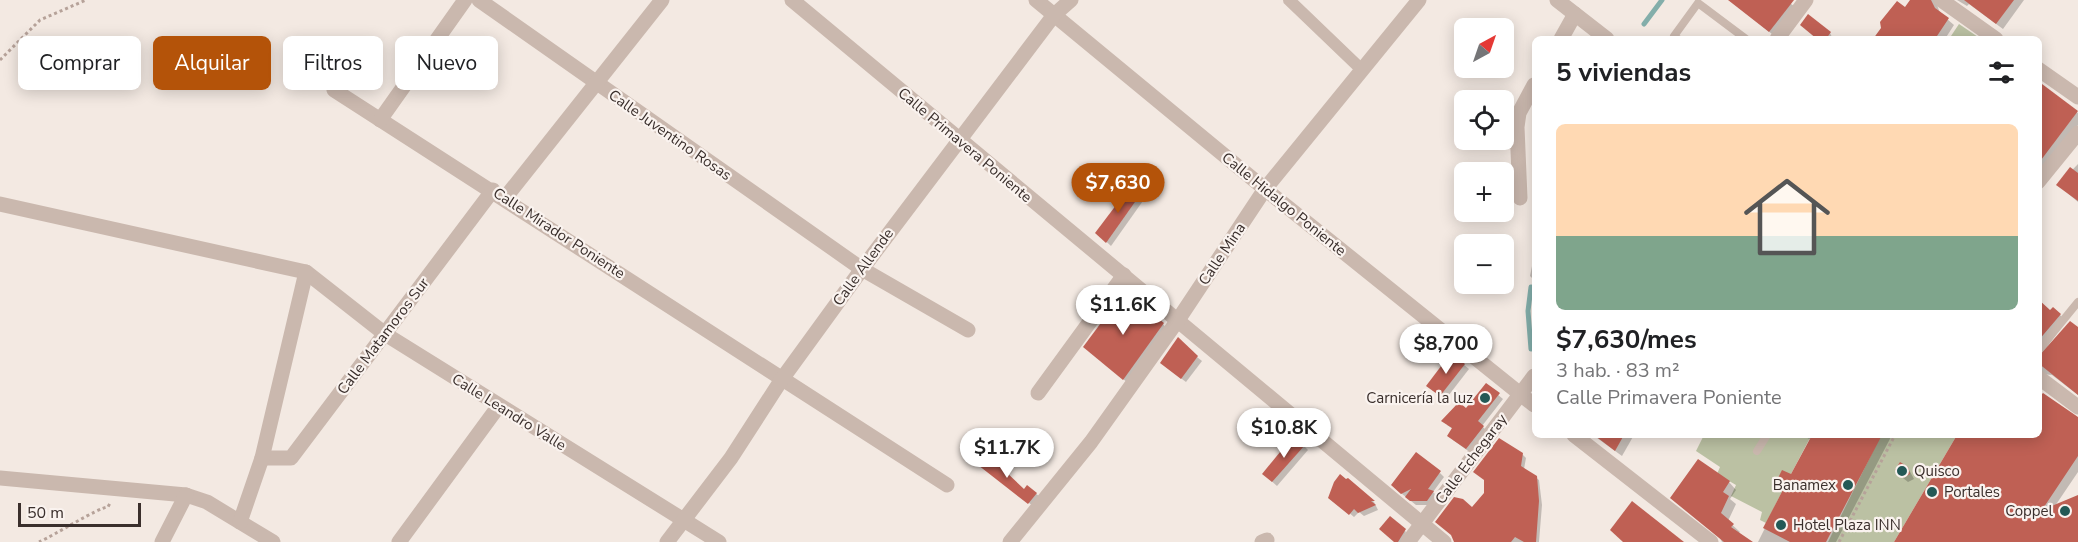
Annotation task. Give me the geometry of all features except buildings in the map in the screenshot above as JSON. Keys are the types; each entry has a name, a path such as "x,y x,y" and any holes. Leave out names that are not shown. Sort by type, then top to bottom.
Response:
{"street":[{"path":"380,120 465,0"},
{"name":"Calle Juventino Rosas","path":"479,0 595,84 862,269 969,330"},
{"name":"Calle Matamoros Sur","path":"262,458 291,458 385,334 499,194 595,84 662,0"},
{"name":"Calle Primavera Poniente","path":"792,0 1444,542"},
{"name":"Calle Hidalgo Poniente","path":"1036,0 1265,189 1532,403"},
{"name":"Calle Allende","path":"667,542 731,458 782,379 957,139 1054,15 1071,0"},
{"path":"1289,0 1362,70"},
{"name":"Calle Mina","path":"1010,542 1091,442 1178,320 1265,189 1419,0"},
{"path":"1557,0 1603,36"},
{"path":"1779,36 1806,0"},
{"path":"1941,0 1992,36"},
{"path":"1563,36 1575,14"},
{"path":"2042,72 2078,97"},
{"path":"1520,198 1517,127 1519,113 1532,89"},
{"name":"Calle Mirador Poniente","path":"334,90 499,194 947,485"},
{"path":"2042,177 2078,133"},
{"path":"0,204 306,272 262,458 240,522"},
{"name":"Calle Leandro Valle","path":"306,272 385,334 498,407 719,542"},
{"path":"1038,393 1124,275"},
{"name":"Calle Echegaray","path":"1408,542 1532,379"},
{"path":"2042,380 2078,407"},
{"path":"399,542 498,407"},
{"path":"1578,438 1711,542"},
{"path":"0,478 186,495 207,502 273,542"},
{"path":"162,542 186,495"}],"lane":[{"path":"1674,36 1698,3 1740,36"},
{"path":"2042,346 2078,302"},
{"path":"1757,451 1765,438"}],"path":[{"path":"0,60 40,20 86,0"},
{"path":"1839,542 1893,438"},
{"path":"39,542 70,527 101,507 108,507 118,489"}],"green space":[{"path":"1959,24 1977,36 1951,36"},
{"path":"1702,438 1810,438 1791,474 1777,482 1785,486 1766,523 1760,520 1762,512 1731,496 1736,485 1717,474 1720,467 1696,451"},
{"path":"1880,438 1955,438 1894,542 1828,542"}],"waterway":[{"path":"1644,24 1662,0"},
{"path":"1531,287 1528,311 1531,349"}],"place":[{"name":"Carnicería la luz","path":"1485,398"},
{"name":"Quisco","path":"1902,471"},
{"name":"Banamex","path":"1848,485"},
{"name":"Portales","path":"1932,492"},
{"name":"Coppel","path":"2065,511"},
{"name":"Hotel Plaza INN","path":"1781,525"}]}
